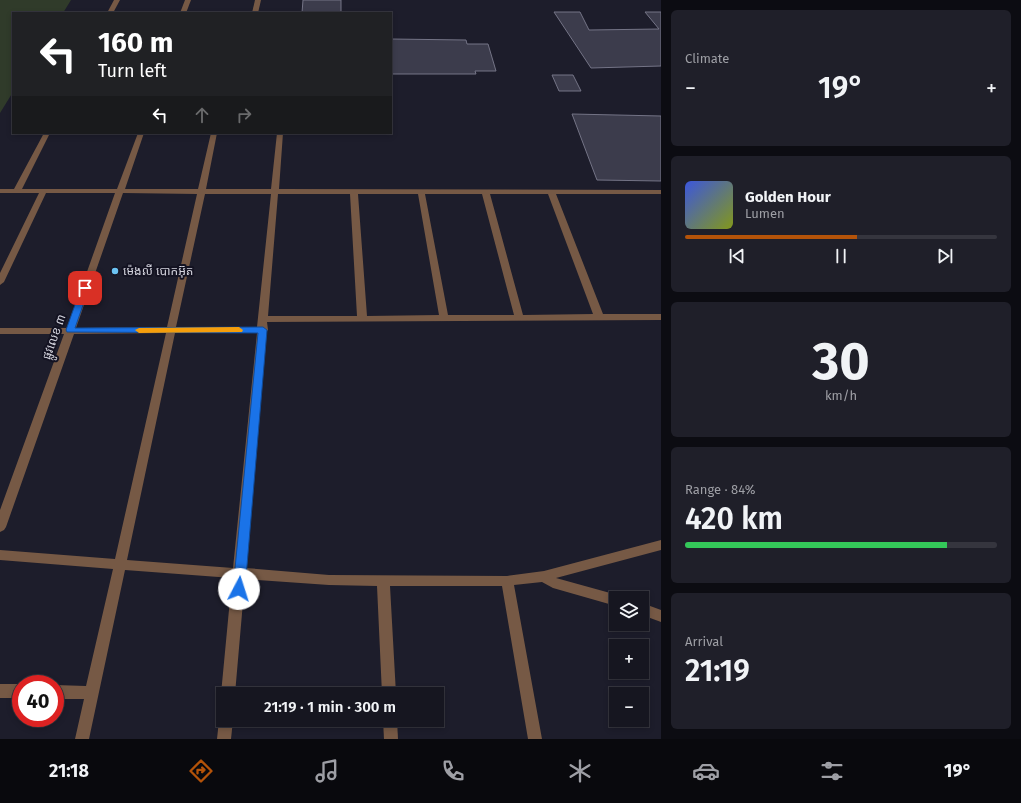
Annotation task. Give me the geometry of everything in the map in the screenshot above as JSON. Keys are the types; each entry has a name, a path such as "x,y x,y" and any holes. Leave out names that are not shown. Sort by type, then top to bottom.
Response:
{"street":[{"path":"111,12 117,0"},
{"path":"183,12 188,0"},
{"path":"255,12 258,0"},
{"path":"17,190 46,134"},
{"name":"ផ្លូវលេខ ៣","path":"0,527 141,134"},
{"path":"82,739 214,134"},
{"path":"229,687 276,191 280,134"},
{"path":"0,282 44,190"},
{"path":"0,191 661,192"},
{"path":"354,191 362,318"},
{"path":"421,191 444,318"},
{"path":"485,191 519,318"},
{"path":"551,191 599,317"},
{"path":"264,319 661,317"},
{"path":"0,331 263,330"},
{"path":"0,556 329,580 383,582 507,581 544,576 661,545"},
{"path":"544,576 553,583 609,598"},
{"path":"507,581 535,739"},
{"path":"383,582 389,687"},
{"path":"649,612 661,616"},
{"path":"0,691 12,691"},
{"path":"64,692 92,693"},
{"path":"224,739 225,727"},
{"path":"390,727 391,739"}],"green space":[{"path":"0,0 71,0 64,12 12,12 12,94 0,113"}],"building":[{"path":"303,0 341,0 341,12 302,12"},
{"path":"554,12 580,12 589,30 659,29 645,12 661,12 661,66 591,68"},
{"path":"392,39 466,40 467,44 488,44 496,71 475,71 476,74 392,74"},
{"path":"552,75 573,75 581,91 559,91"},
{"path":"572,114 661,116 661,181 597,180"}],"slow traffic":[{"path":"139,330 239,330"}],"place":[{"name":"ម៉េងលី បោកអ៊ុត","path":"115,271"}],"route":[{"path":"85,288 70,330 263,330 239,589"}]}
